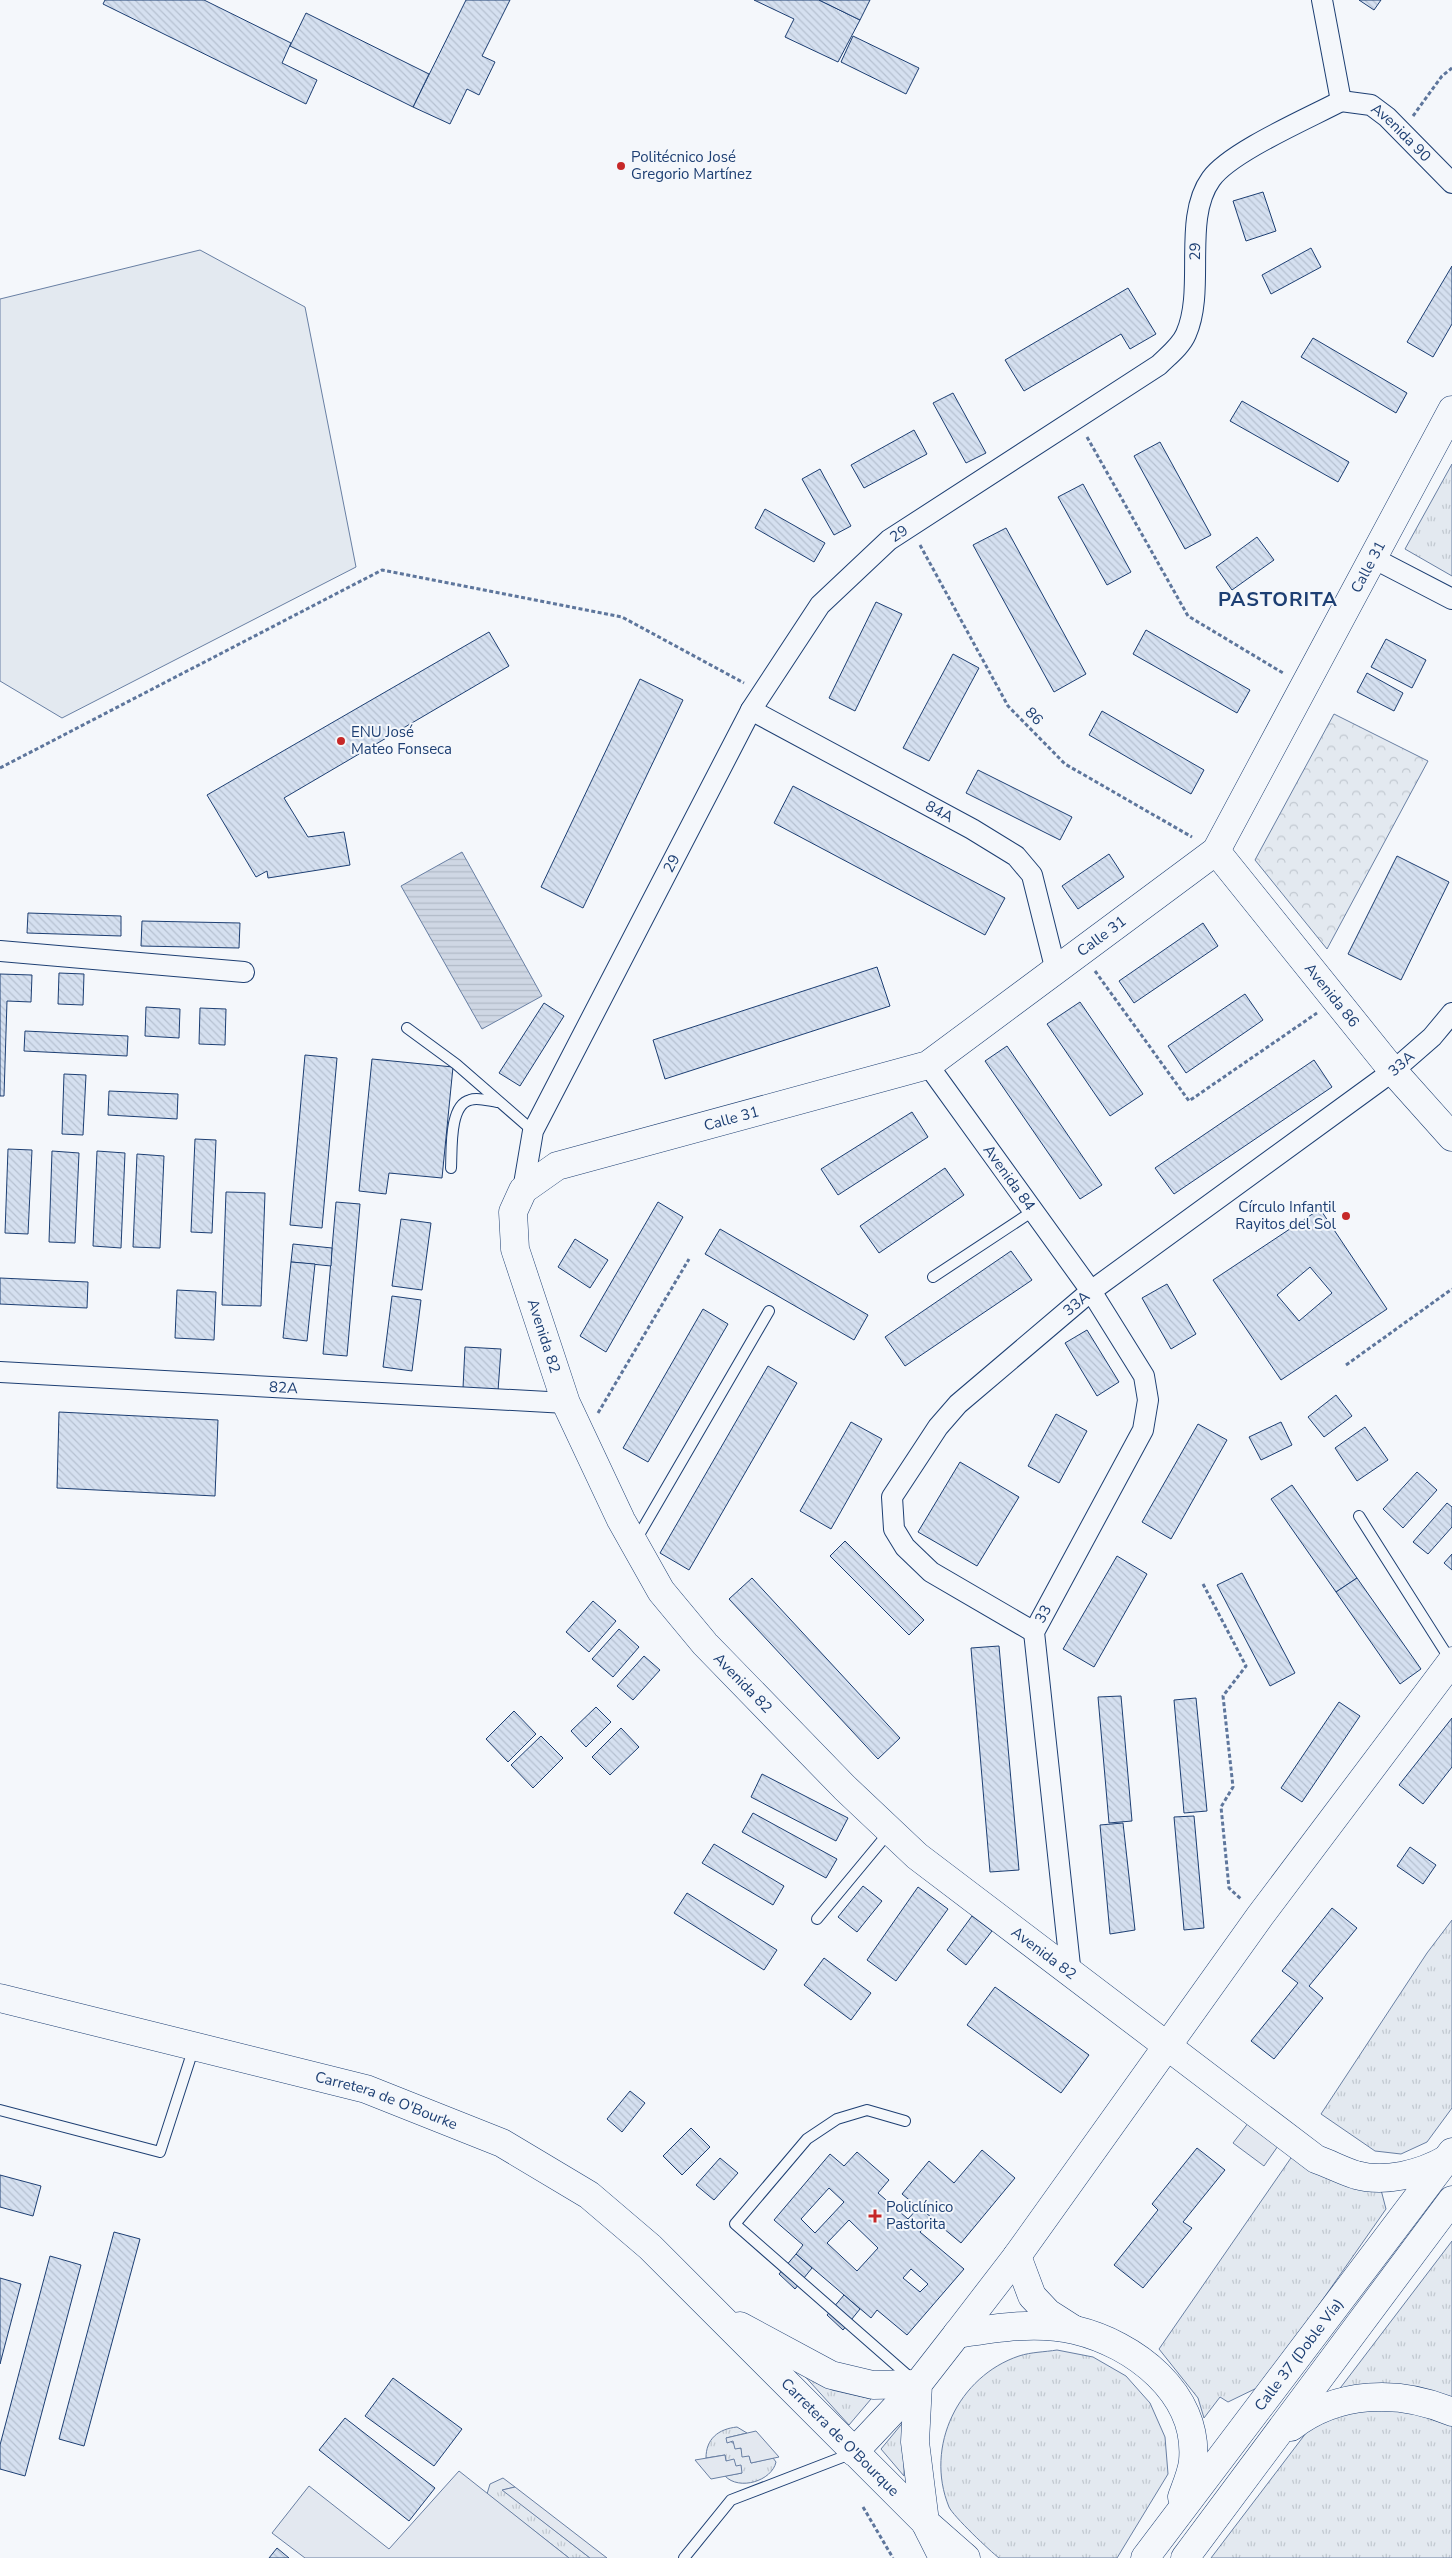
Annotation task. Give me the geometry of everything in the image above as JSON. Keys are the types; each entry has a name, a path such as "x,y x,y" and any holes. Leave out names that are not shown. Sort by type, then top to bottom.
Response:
{"main road":[{"name":"Calle 31","path":"523,1190 557,1166 928,1065 1216,851 1452,410"},
{"name":"Avenida 86","path":"1216,851 1393,1071 1452,1137"},
{"name":"Avenida 82","path":"523,1190 513,1212 515,1249 566,1403 634,1544 661,1591 705,1644 890,1832 917,1856 1316,2159 1358,2175 1395,2178 1436,2165 1449,2155"},
{"path":"854,2452 918,2384 1017,2256 1260,1916 1452,1662"},
{"path":"0,1980 41,2009"},
{"name":"Carretera de O'Bourke","path":"0,1998 366,2089 502,2143 589,2195 650,2248 716,2314"},
{"name":"Calle 37 (Doble Vía)","path":"1145,2558 1449,2155"},
{"name":"Calle 37 (Doble Vía)","path":"1272,2442 1313,2386 1442,2224 1452,2200"},
{"path":"1017,2256 1032,2296 1048,2313 1074,2330 1108,2342 1134,2356 1154,2370 1178,2397 1191,2430 1193,2461 1176,2516"},
{"path":"716,2314 831,2375 873,2385 918,2384"},
{"name":"Carretera de O'Bourque","path":"716,2314 925,2522 966,2558"},
{"path":"957,2334 1016,2325 1074,2330"},
{"path":"918,2384 915,2442 925,2522 943,2558"},
{"path":"1184,2558 1272,2442 1301,2419 1326,2405 1364,2397 1407,2398 1452,2412"}],"street":[{"path":"1322,0 1341,101"},
{"name":"Avenida 90","path":"1341,101 1371,105 1402,130 1452,183"},
{"name":"29","path":"523,1190 533,1131 751,710 820,605 889,540 1159,365 1186,335 1192,316 1200,199 1212,177 1234,157 1341,101"},
{"path":"1373,558 1452,599"},
{"name":"84A","path":"751,710 972,830 1016,856 1032,875 1056,971"},
{"path":"0,952 244,972"},
{"name":"33A","path":"1034,1632 931,1572 905,1546 894,1529 892,1497 938,1427 958,1404 1091,1291 1393,1071 1432,1037 1452,1013"},
{"name":"Avenida 84","path":"928,1065 1091,1291"},
{"name":"33","path":"1071,1974 1034,1632 1143,1430 1148,1400 1144,1376 1091,1291"},
{"name":"82A","path":"0,1372 566,1403"}],"lane":[{"path":"407,1028 456,1064 533,1131"},
{"path":"451,1168 455,1113 462,1102 472,1099 498,1102"},
{"path":"933,1277 1033,1211"},
{"path":"634,1544 769,1311"},
{"path":"1359,1516 1452,1662"},
{"path":"817,1919 890,1832"},
{"path":"0,2110 160,2152 194,2046"},
{"path":"905,2121 867,2110 837,2119 808,2139 735,2224 918,2384"},
{"path":"684,2558 731,2500 854,2452"}],"path":[{"path":"1402,130 1442,76 1452,68"},
{"path":"1077,418 1188,616 1304,686"},
{"name":"86","path":"910,527 1008,706 1065,764 1216,851"},
{"path":"0,768 382,570 622,617 762,693"},
{"path":"1082,952 1189,1101 1336,999"},
{"path":"583,1439 689,1259"},
{"path":"1346,1365 1452,1289"},
{"path":"1203,1584 1246,1666 1223,1696 1233,1787 1221,1807 1229,1888 1260,1916"},
{"path":"863,2507 893,2558"}],"green space":[{"path":"200,250 305,307 356,567 62,718 0,681 0,299"},
{"path":"1452,464 1452,576 1405,549"},
{"path":"1334,714 1428,761 1327,949 1255,860"},
{"path":"1452,1920 1452,2108 1427,2142 1401,2154 1375,2151 1321,2114 1427,1953"},
{"path":"1293,2155 1380,2186 1386,2209 1263,2385 1228,2402 1220,2397 1204,2418 1198,2398 1159,2349"},
{"path":"1452,2241 1452,2558 1211,2558"},
{"path":"1057,2350 1093,2357 1126,2376 1150,2403 1165,2437 1168,2474 1117,2558 999,2558 952,2511 942,2484 941,2460 944,2438 952,2416 964,2396 979,2379 998,2366 1019,2356"},
{"path":"801,2372 832,2390 871,2399 849,2425"},
{"path":"905,2420 904,2476 881,2449"},
{"path":"737,2427 747,2433 726,2438 749,2455 751,2463 773,2458 776,2462 773,2469 762,2479 754,2482 738,2483 725,2476 742,2473 736,2466 726,2461 725,2455 706,2458 708,2445 714,2436 724,2430"},
{"path":"503,2478 515,2487 503,2490 590,2558 569,2558 487,2494 490,2484"}],"shaded area":[{"path":"462,852 542,996 482,1029 401,886"},
{"path":"1255,2114 1285,2136 1264,2166 1233,2143"},
{"path":"756,2431 779,2457 751,2463 749,2456 742,2457 741,2448 735,2449 733,2441 727,2443 726,2438"},
{"path":"725,2455 726,2461 734,2459 736,2466 741,2465 742,2473 711,2479 695,2460"},
{"path":"459,2471 569,2558 305,2558 272,2533 309,2486 389,2549"},
{"path":"515,2487 607,2558 590,2558 502,2490"}],"building":[{"path":"105,0 204,0 291,43 282,63 317,80 306,104 103,4"},
{"path":"466,0 510,0 482,56 495,62 479,95 467,89 450,124 413,107"},
{"path":"754,0 819,0 860,20 838,62 785,37 794,19"},
{"path":"819,0 870,0 860,20"},
{"path":"1359,0 1381,0 1374,10"},
{"path":"306,13 429,74 413,107 290,46"},
{"path":"853,36 919,68 906,94 841,62"},
{"path":"1263,192 1276,231 1246,241 1233,201"},
{"path":"1311,248 1321,267 1271,294 1262,275"},
{"path":"1452,266 1452,324 1433,357 1407,342"},
{"path":"1128,288 1156,334 1130,349 1121,334 1024,391 1005,360"},
{"path":"1313,338 1407,393 1396,413 1301,357"},
{"path":"953,393 986,453 966,463 933,403"},
{"path":"1242,401 1349,462 1338,482 1230,421"},
{"path":"914,430 927,454 864,488 851,465"},
{"path":"1160,442 1211,535 1185,549 1134,456"},
{"path":"820,469 851,526 834,535 802,479"},
{"path":"1083,484 1131,572 1107,585 1058,497"},
{"path":"765,509 825,543 814,562 755,528"},
{"path":"1006,528 1086,674 1054,692 973,545"},
{"path":"1257,537 1274,560 1232,590 1216,567"},
{"path":"876,602 902,614 855,711 829,698"},
{"path":"1146,630 1250,690 1237,713 1133,654"},
{"path":"489,632 509,666 284,798 308,837 344,832 350,865 268,878 267,871 256,877 207,795"},
{"path":"1386,639 1426,660 1412,688 1371,667"},
{"path":"953,654 979,668 929,761 903,748"},
{"path":"1367,673 1403,693 1394,711 1357,692"},
{"path":"640,679 683,700 583,908 541,887"},
{"path":"1102,711 1204,770 1191,794 1089,735"},
{"path":"978,770 1072,817 1060,840 966,793"},
{"path":"793,786 1005,898 985,935 774,823"},
{"path":"1109,854 1124,877 1078,909 1062,886"},
{"path":"1397,856 1449,882 1401,980 1348,954"},
{"path":"28,913 121,916 121,936 27,933"},
{"path":"142,921 240,923 239,948 141,946"},
{"path":"1203,923 1218,946 1134,1003 1119,981"},
{"path":"877,967 890,1006 665,1079 653,1040"},
{"path":"59,973 84,974 83,1005 58,1004"},
{"path":"0,974 32,975 31,1002 7,1001 4,1096 0,1096"},
{"path":"1245,994 1263,1020 1186,1073 1168,1046"},
{"path":"1080,1002 1143,1094 1110,1116 1047,1024"},
{"path":"544,1003 564,1016 520,1086 499,1073"},
{"path":"146,1007 180,1009 179,1038 145,1036"},
{"path":"200,1008 226,1009 225,1045 199,1044"},
{"path":"25,1031 128,1036 127,1056 24,1051"},
{"path":"1007,1046 1102,1185 1080,1199 985,1061"},
{"path":"305,1055 337,1058 322,1228 290,1225"},
{"path":"372,1059 453,1067 442,1178 389,1173 386,1194 359,1191"},
{"path":"1314,1060 1332,1087 1174,1194 1155,1168"},
{"path":"64,1074 86,1075 83,1135 62,1134"},
{"path":"109,1091 178,1094 177,1119 108,1115"},
{"path":"912,1112 928,1137 838,1195 821,1169"},
{"path":"195,1139 216,1140 212,1233 191,1232"},
{"path":"8,1149 32,1150 28,1234 5,1233"},
{"path":"52,1151 79,1153 75,1243 49,1242"},
{"path":"97,1151 125,1153 121,1248 93,1246"},
{"path":"137,1154 164,1156 160,1248 133,1247"},
{"path":"945,1168 964,1195 879,1253 860,1226"},
{"path":"226,1192 265,1193 261,1306 222,1305"},
{"path":"336,1202 360,1204 347,1356 323,1354"},
{"path":"658,1202 683,1217 606,1352 580,1336"},
{"path":"1320,1209 1387,1309 1281,1380 1213,1280","holes":["1310,1267 1332,1293 1299,1321 1277,1295"]},
{"path":"401,1219 431,1223 422,1290 392,1286"},
{"path":"720,1229 868,1315 854,1340 705,1254"},
{"path":"575,1239 608,1260 590,1288 558,1267"},
{"path":"293,1244 332,1248 331,1266 291,1262"},
{"path":"1011,1251 1032,1280 905,1366 885,1337"},
{"path":"291,1262 315,1264 307,1341 283,1338"},
{"path":"0,1278 88,1282 87,1308 0,1304"},
{"path":"1167,1284 1196,1334 1171,1349 1142,1298"},
{"path":"177,1290 216,1292 214,1340 175,1338"},
{"path":"392,1296 421,1300 412,1371 383,1367"},
{"path":"703,1309 728,1324 648,1462 623,1448"},
{"path":"1087,1330 1119,1382 1097,1396 1065,1343"},
{"path":"465,1347 501,1349 498,1391 463,1388"},
{"path":"768,1366 797,1383 689,1570 660,1553"},
{"path":"1336,1395 1352,1416 1324,1437 1308,1417"},
{"path":"59,1412 218,1420 215,1496 57,1488"},
{"path":"1056,1414 1087,1431 1059,1483 1028,1466"},
{"path":"851,1422 882,1439 831,1529 800,1511"},
{"path":"1281,1422 1292,1445 1261,1460 1249,1437"},
{"path":"1198,1424 1227,1440 1171,1539 1142,1522"},
{"path":"1365,1427 1388,1460 1357,1481 1335,1448"},
{"path":"960,1462 1019,1497 977,1566 918,1532"},
{"path":"1417,1472 1437,1490 1403,1528 1383,1509"},
{"path":"1292,1485 1357,1578 1336,1592 1271,1499"},
{"path":"1447,1503 1452,1507 1452,1527 1428,1554 1413,1542"},
{"path":"845,1541 924,1620 909,1635 830,1556"},
{"path":"1452,1554 1452,1570 1444,1563"},
{"path":"1117,1556 1147,1574 1094,1667 1063,1649"},
{"path":"1242,1573 1295,1673 1270,1686 1217,1585"},
{"path":"752,1578 900,1738 878,1759 729,1599"},
{"path":"1357,1578 1421,1669 1400,1684 1336,1592"},
{"path":"593,1601 616,1621 589,1652 566,1632"},
{"path":"619,1629 639,1647 613,1677 592,1659"},
{"path":"999,1646 1019,1870 990,1872 971,1648"},
{"path":"644,1656 660,1670 633,1700 617,1686"},
{"path":"1121,1696 1132,1821 1109,1823 1098,1697"},
{"path":"1196,1698 1207,1811 1184,1813 1174,1700"},
{"path":"1339,1702 1360,1716 1302,1802 1281,1788"},
{"path":"596,1707 611,1722 586,1747 571,1731"},
{"path":"514,1711 536,1734 508,1762 486,1739"},
{"path":"1452,1718 1452,1767 1423,1804 1399,1785"},
{"path":"621,1728 639,1747 610,1775 592,1757"},
{"path":"541,1736 563,1758 533,1788 511,1765"},
{"path":"762,1774 848,1818 836,1841 751,1797"},
{"path":"753,1813 837,1859 826,1878 742,1832"},
{"path":"1194,1816 1204,1928 1184,1930 1174,1817"},
{"path":"1123,1823 1135,1930 1110,1934 1100,1825"},
{"path":"714,1844 784,1886 773,1905 702,1863"},
{"path":"1410,1847 1436,1865 1423,1884 1397,1866"},
{"path":"863,1886 882,1901 857,1932 838,1917"},
{"path":"918,1887 948,1909 896,1981 867,1960"},
{"path":"687,1893 777,1950 764,1970 674,1913"},
{"path":"1332,1908 1357,1928 1309,1986 1323,1998 1274,2059 1251,2041 1298,1983 1282,1971"},
{"path":"972,1916 992,1931 966,1965 947,1950"},
{"path":"824,1958 871,1993 851,2020 804,1985"},
{"path":"995,1987 1089,2055 1061,2093 967,2025"},
{"path":"630,2091 645,2103 622,2132 607,2119"},
{"path":"691,2128 710,2147 682,2175 663,2156"},
{"path":"1197,2148 1225,2170 1183,2222 1192,2228 1143,2288 1114,2265 1158,2210 1152,2204"},
{"path":"982,2150 1015,2178 961,2243 902,2194 929,2161 954,2183"},
{"path":"857,2152 889,2180 878,2193 908,2219 919,2207 932,2218 920,2232 964,2269 907,2335 877,2310 871,2318 796,2254 803,2245 774,2220 830,2154 844,2166","holes":["829,2188 844,2202 815,2233 801,2219","849,2220 878,2248 857,2271 827,2243","911,2269 928,2284 920,2292 903,2278"]},
{"path":"720,2158 738,2173 714,2200 696,2185"},
{"path":"0,2175 41,2186 33,2216 0,2207"},
{"path":"114,2232 140,2239 84,2446 59,2439"},
{"path":"796,2254 812,2268 795,2289 779,2274"},
{"path":"50,2256 81,2265 25,2476 0,2469 0,2445"},
{"path":"0,2278 21,2284 0,2364"},
{"path":"844,2295 860,2309 843,2330 827,2315"},
{"path":"393,2378 462,2429 434,2466 365,2416"},
{"path":"345,2418 435,2488 409,2521 319,2450"},
{"path":"277,2548 289,2558 269,2558"}],"place":[{"name":"Politécnico José Gregorio Martínez","path":"621,166"},
{"name":"ENU José Mateo Fonseca","path":"341,741"},
{"name":"Círculo Infantil Rayitos del Sol","path":"1346,1216"},
{"name":"Policlínico Pastorita","path":"875,2216"}],"district":[{"name":"PASTORITA","path":"1278,599"}]}
